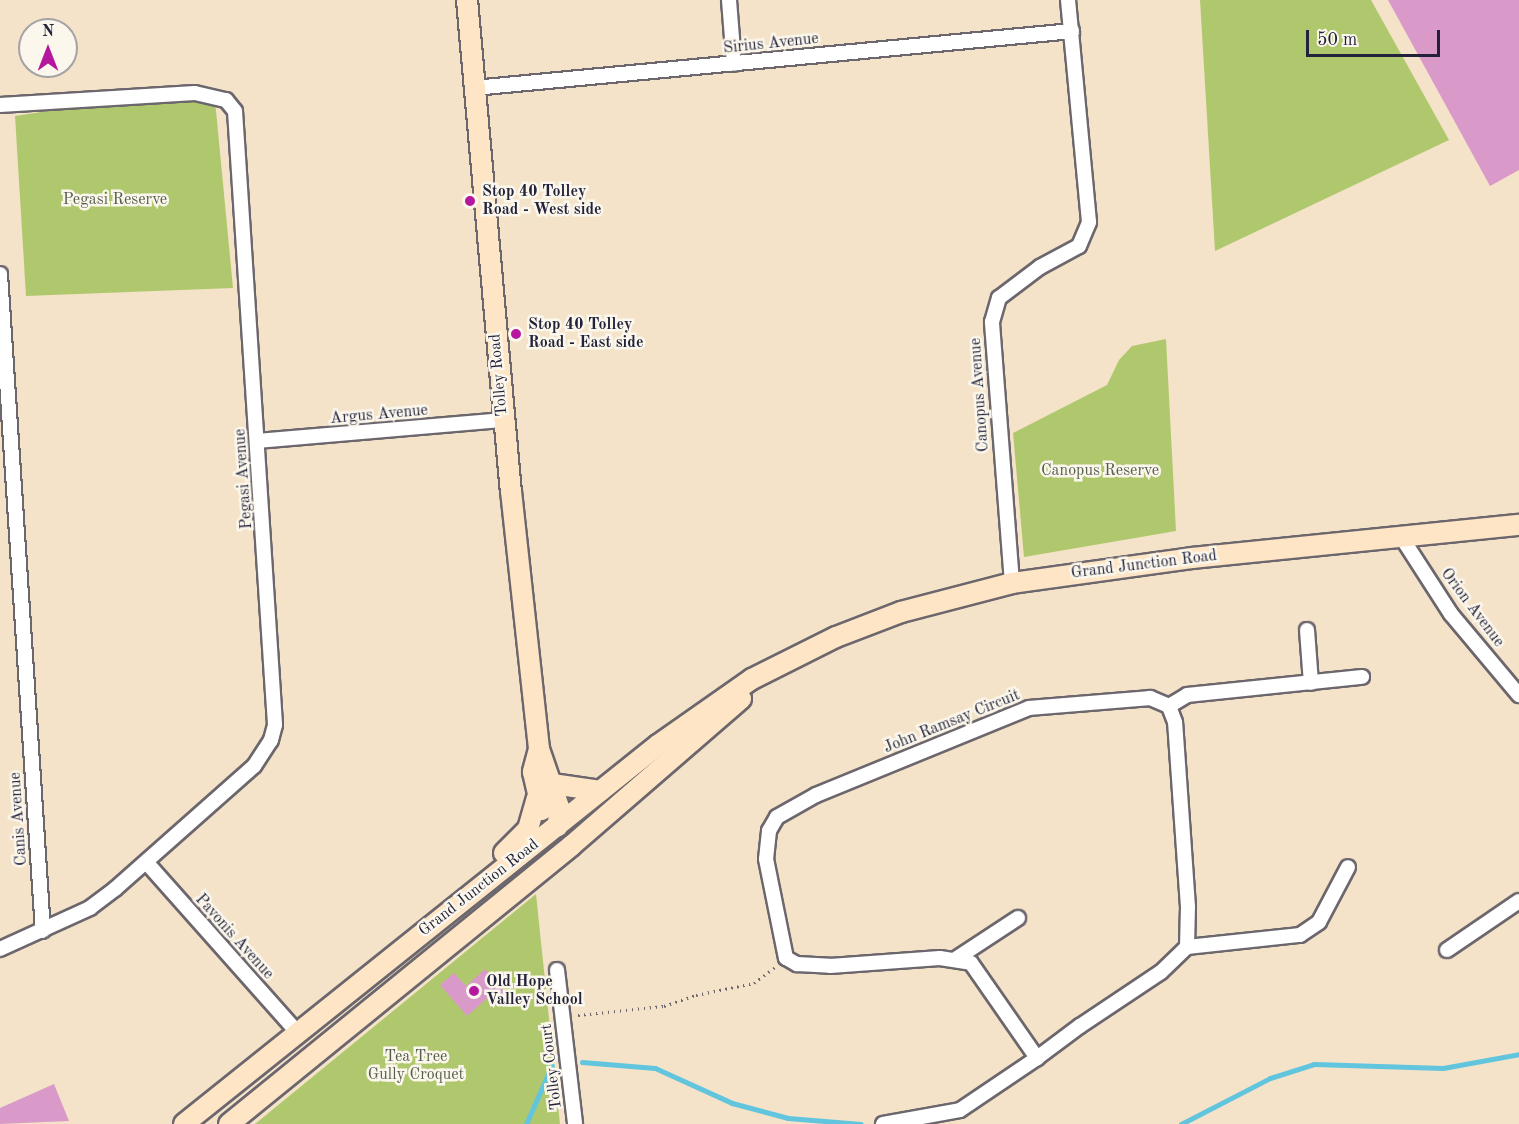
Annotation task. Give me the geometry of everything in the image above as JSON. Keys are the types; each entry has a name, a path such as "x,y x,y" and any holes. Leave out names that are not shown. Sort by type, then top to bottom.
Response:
{"main road":[{"name":"Tolley Road","path":"466,0 503,420 539,749 559,807 558,826 548,821 537,798 533,772 539,749"},
{"name":"Grand Junction Road","path":"184,1124 410,942 718,701 836,637 901,612 1012,583 1192,558 1519,525"},
{"name":"Grand Junction Road","path":"229,1124 571,846 783,665"},
{"path":"552,784 601,791"},
{"path":"410,942 423,921 523,836 537,798"},
{"path":"558,826 571,846"},
{"path":"298,1032 316,1052"}],"street":[{"path":"729,0 734,64"},
{"name":"Canopus Avenue","path":"1012,583 992,322 999,298 1040,267 1079,246 1089,222 1068,0"},
{"name":"Sirius Avenue","path":"474,88 1071,31"},
{"name":"Pegasi Avenue","path":"0,105 195,93 226,100 235,111 274,708 272,740 254,766 147,863 90,908 43,932 0,949"},
{"name":"Canis Avenue","path":"0,274 7,483 43,932"},
{"name":"Argus Avenue","path":"258,441 503,420"},
{"name":"Orion Avenue","path":"1402,538 1452,614 1519,695"},
{"path":"1307,630 1311,683"},
{"path":"1187,947 1188,907 1175,734 1169,706 1187,695 1362,677"},
{"name":"John Ramsay Circuit","path":"786,958 766,859 769,831 777,817 816,795 1029,708 1150,698 1169,706"},
{"name":"Pavonis Avenue","path":"147,863 298,1032"},
{"path":"884,1123 960,1110 1161,972 1187,947 1300,935 1319,922 1348,867"},
{"path":"1447,950 1519,901"},
{"path":"957,958 1018,918"},
{"path":"786,958 797,964 830,966 957,958 971,963 1037,1058"},
{"name":"Tolley Court","path":"557,970 575,1124"}],"path":[{"path":"562,1017 664,1006 696,995 754,983 786,958"}],"green space":[{"path":"1200,0 1371,0 1449,140 1215,251"},
{"name":"Pegasi Reserve","path":"215,100 233,288 26,296 15,116 54,110"},
{"name":"Canopus Reserve","path":"1166,339 1176,531 1024,557 1013,433 1107,385 1119,360 1132,346"},
{"name":"Tea Tree Gully Croquet","path":"536,894 560,1124 255,1124"}],"building":[{"path":"1388,0 1519,0 1519,170 1490,186"},
{"name":"Old Hope Valley School","path":"485,969 508,996 498,1004 491,995 467,1016 440,985 454,973 466,986"},
{"path":"54,1084 69,1121 0,1124 0,1108"}],"waterway":[{"path":"1181,1124 1270,1078 1314,1064 1443,1068 1519,1054"},
{"path":"582,1062 655,1068 732,1103 788,1118 861,1124"},
{"path":"526,1124 552,1065"}],"place":[{"name":"Stop 40 Tolley Road - West side","path":"470,201"},
{"name":"Stop 40 Tolley Road - East side","path":"516,334"},
{"name":"Old Hope Valley School","path":"474,991"}]}
